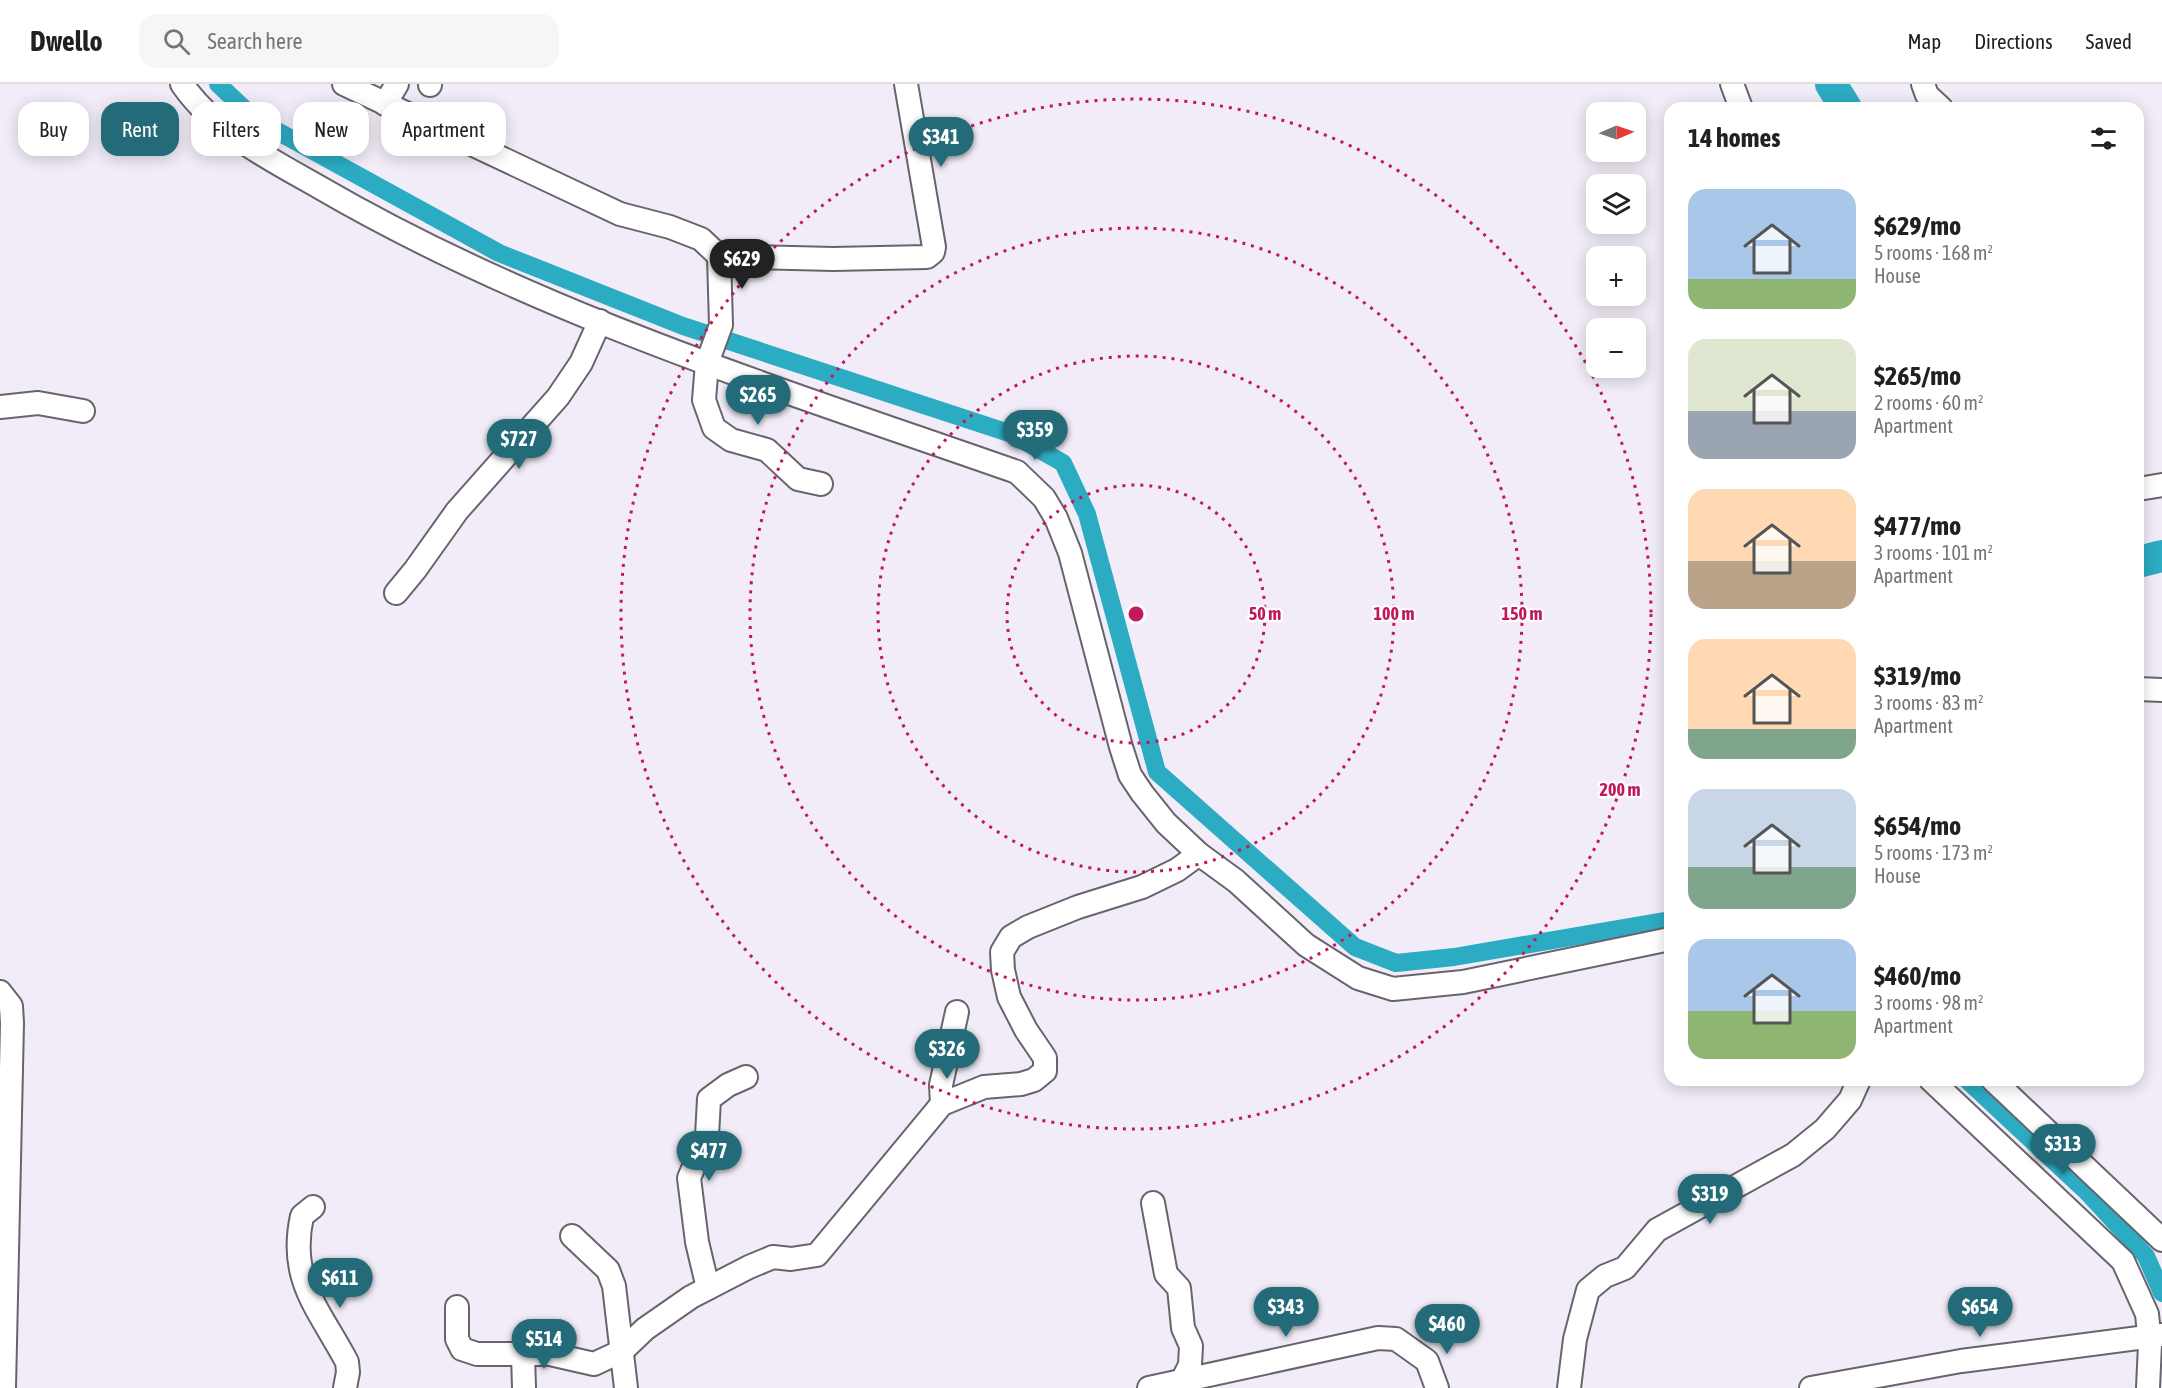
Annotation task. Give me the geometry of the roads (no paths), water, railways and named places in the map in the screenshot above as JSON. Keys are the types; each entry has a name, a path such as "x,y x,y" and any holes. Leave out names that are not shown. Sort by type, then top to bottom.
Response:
{"street":[{"path":"183,84 225,129 261,153 347,203 507,284 708,362 1017,472 1044,498 1056,518 1070,553 1121,747 1130,775 1142,793 1166,823 1199,854 1236,881 1306,945 1358,978 1393,989 1463,982 1664,940"},
{"path":"344,84 382,102"},
{"path":"387,102 397,84"},
{"path":"719,256 833,259 927,257 933,252 906,84"},
{"path":"1732,84 1739,102"},
{"path":"1923,84 1927,95 1935,102"},
{"path":"497,156 620,214 670,227 702,239 719,256 721,326 708,362 704,400 714,428 731,441 767,450 798,479 821,484"},
{"path":"396,593 457,511 558,397 581,363 600,321"},
{"path":"0,407 38,403 84,411"},
{"path":"2144,488 2162,485"},
{"path":"2144,689 2162,690"},
{"path":"457,1307 457,1339 462,1349 477,1354 550,1354 594,1364 622,1351 645,1329 691,1297 749,1267 773,1257 791,1259 816,1255 942,1104 984,1087 1021,1084 1034,1080 1045,1071 1045,1058 1026,1030 1009,997 1002,952 1011,937 1028,927 1078,907 1142,887 1177,870 1199,854"},
{"path":"0,992 11,1006 12,1023 4,1388"},
{"path":"942,1104 941,1085 957,1012"},
{"path":"708,1288 697,1242 689,1178 707,1136 709,1099 728,1084 746,1077"},
{"path":"1569,1388 1575,1339 1588,1290 1605,1276 1625,1268 1657,1230 1793,1155 1825,1129 1838,1115 1850,1101 1856,1086"},
{"path":"1937,1086 2124,1261 2155,1335 2148,1388"},
{"path":"1999,1086 2162,1239"},
{"path":"1153,1203 1166,1274 1179,1288 1183,1328 1199,1341 1182,1381"},
{"path":"313,1207 302,1216 298,1234 302,1278 313,1304 347,1362 345,1388"},
{"path":"572,1236 608,1270 614,1286 626,1388"},
{"path":"1811,1388 1961,1361 2155,1335"},
{"path":"1149,1388 1378,1338 1396,1339 1427,1361 1437,1388"},
{"path":"523,1354 524,1388"}],"waterway":[{"path":"218,84 255,119 499,253 683,326 1012,434 1063,463 1087,514 1157,772 1355,947 1396,963 1454,957 1664,921"},
{"path":"1831,84 1842,102"},
{"path":"2144,560 2162,556"},
{"path":"1973,1086 2087,1192 2146,1256 2162,1293"}]}
